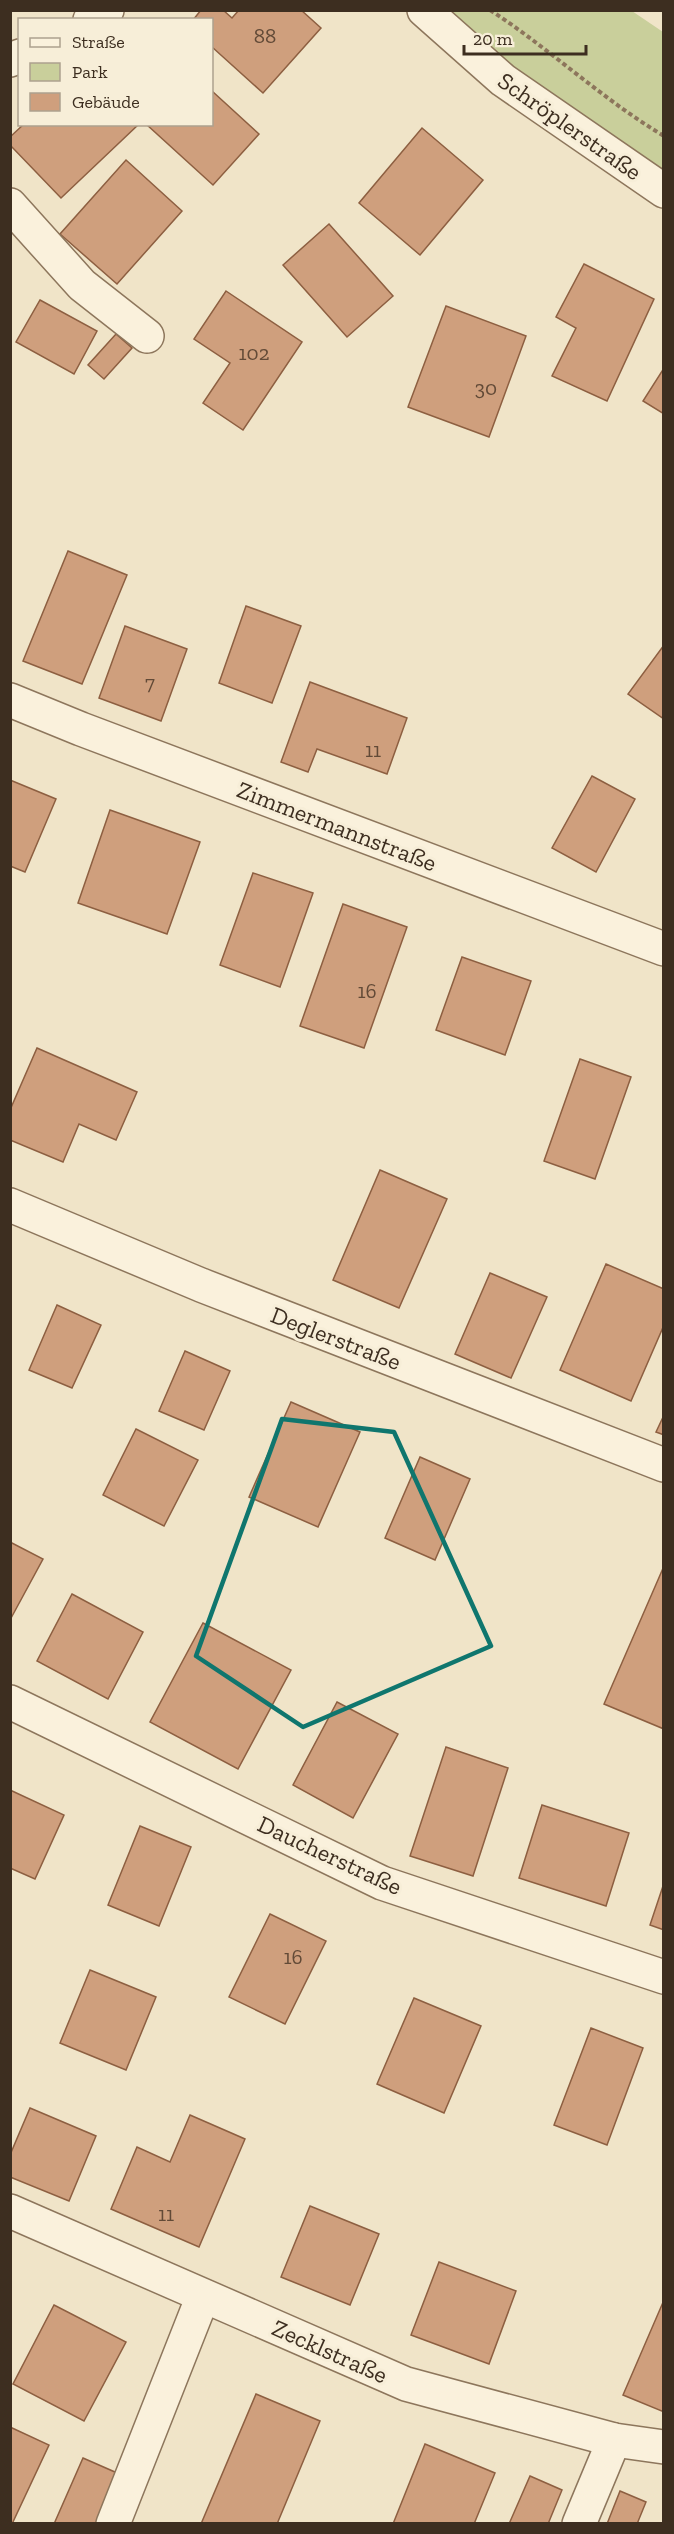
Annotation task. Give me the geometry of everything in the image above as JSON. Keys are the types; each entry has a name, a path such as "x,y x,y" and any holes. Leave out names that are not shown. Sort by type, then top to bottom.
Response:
{"street":[{"path":"93,18 107,10"},
{"name":"Schröplerstraße","path":"424,10 503,80 663,191"},
{"path":"10,205 82,285 147,336"},
{"name":"Zimmermannstraße","path":"10,700 81,729 663,949"},
{"name":"Deglerstraße","path":"10,1205 201,1285 663,1465"},
{"name":"Daucherstraße","path":"10,1702 382,1883 663,1977"},
{"name":"Zecklstraße","path":"10,2211 406,2384 614,2440 663,2447"},
{"path":"114,2523 203,2296"},
{"path":"579,2523 614,2440"}],"path":[{"path":"490,10 531,36 580,78 663,136"}],"highlighted area":[{"path":"282,1419 394,1432 491,1646 303,1727 196,1656"}],"green space":[{"path":"451,11 632,11 663,32 663,179 510,72"}],"building":[{"path":"201,10 223,10 232,18 239,10 301,10 321,28 263,93 213,48 213,18 195,18"},
{"path":"213,92 259,134 213,185 148,126 213,126"},
{"path":"22,126 137,126 61,198 10,145 10,137"},
{"path":"422,128 483,180 420,255 359,203"},
{"path":"126,160 182,211 117,284 60,234"},
{"path":"329,224 393,296 347,337 283,265"},
{"path":"584,264 654,299 607,401 552,376 576,328 556,317"},
{"path":"226,291 302,342 243,430 203,403 230,363 194,339"},
{"path":"40,300 97,331 74,374 16,342"},
{"path":"446,306 526,336 489,437 408,407"},
{"path":"116,334 132,348 104,379 88,365"},
{"path":"664,368 664,414 643,401"},
{"path":"68,551 127,575 82,684 23,661"},
{"path":"246,606 301,626 272,703 219,683"},
{"path":"125,626 187,649 161,721 99,698"},
{"path":"664,645 664,719 628,694"},
{"path":"310,682 407,718 387,774 317,749 308,772 281,762"},
{"path":"592,776 635,799 596,872 552,848"},
{"path":"10,780 56,799 25,872 10,866"},
{"path":"110,810 200,842 167,934 78,903"},
{"path":"253,873 313,893 280,987 220,965"},
{"path":"343,904 407,927 364,1048 300,1026"},
{"path":"462,957 531,981 505,1055 436,1030"},
{"path":"37,1048 137,1092 116,1140 79,1124 63,1162 10,1140 10,1110"},
{"path":"580,1059 631,1077 595,1179 544,1161"},
{"path":"380,1170 447,1199 399,1308 333,1280"},
{"path":"606,1264 664,1289 664,1325 631,1401 560,1370"},
{"path":"490,1273 547,1297 511,1378 455,1354"},
{"path":"57,1305 101,1325 72,1388 29,1370"},
{"path":"185,1351 230,1371 204,1430 159,1411"},
{"path":"291,1402 360,1432 318,1527 249,1497"},
{"path":"664,1415 664,1435 656,1432"},
{"path":"136,1429 198,1460 164,1526 103,1495"},
{"path":"420,1457 470,1479 435,1560 385,1538"},
{"path":"10,1542 43,1559 10,1620"},
{"path":"664,1566 664,1729 604,1704"},
{"path":"72,1594 143,1632 108,1699 37,1661"},
{"path":"203,1623 291,1670 238,1769 150,1722"},
{"path":"337,1702 398,1734 353,1818 293,1785"},
{"path":"446,1747 508,1768 473,1876 410,1856"},
{"path":"10,1790 64,1815 35,1879 10,1868"},
{"path":"542,1805 629,1833 606,1906 519,1878"},
{"path":"140,1826 191,1847 159,1926 108,1905"},
{"path":"664,1883 664,1930 650,1925"},
{"path":"270,1914 326,1941 285,2024 229,1997"},
{"path":"90,1970 156,1997 126,2070 60,2043"},
{"path":"414,1998 481,2026 444,2113 377,2084"},
{"path":"591,2028 643,2048 607,2145 554,2125"},
{"path":"30,2108 96,2136 69,2201 10,2177 10,2155"},
{"path":"190,2115 245,2139 199,2247 111,2209 137,2147 170,2162"},
{"path":"310,2206 379,2234 350,2305 281,2277"},
{"path":"439,2262 516,2291 489,2364 411,2335"},
{"path":"664,2300 664,2412 623,2395"},
{"path":"54,2305 126,2342 84,2421 13,2384"},
{"path":"256,2394 320,2421 277,2524 201,2524"},
{"path":"10,2427 49,2445 12,2524 10,2524"},
{"path":"425,2444 495,2473 474,2524 393,2524"},
{"path":"83,2458 124,2476 103,2524 54,2524"},
{"path":"530,2476 562,2490 548,2524 509,2524"},
{"path":"620,2491 646,2502 637,2524 607,2524"}]}
